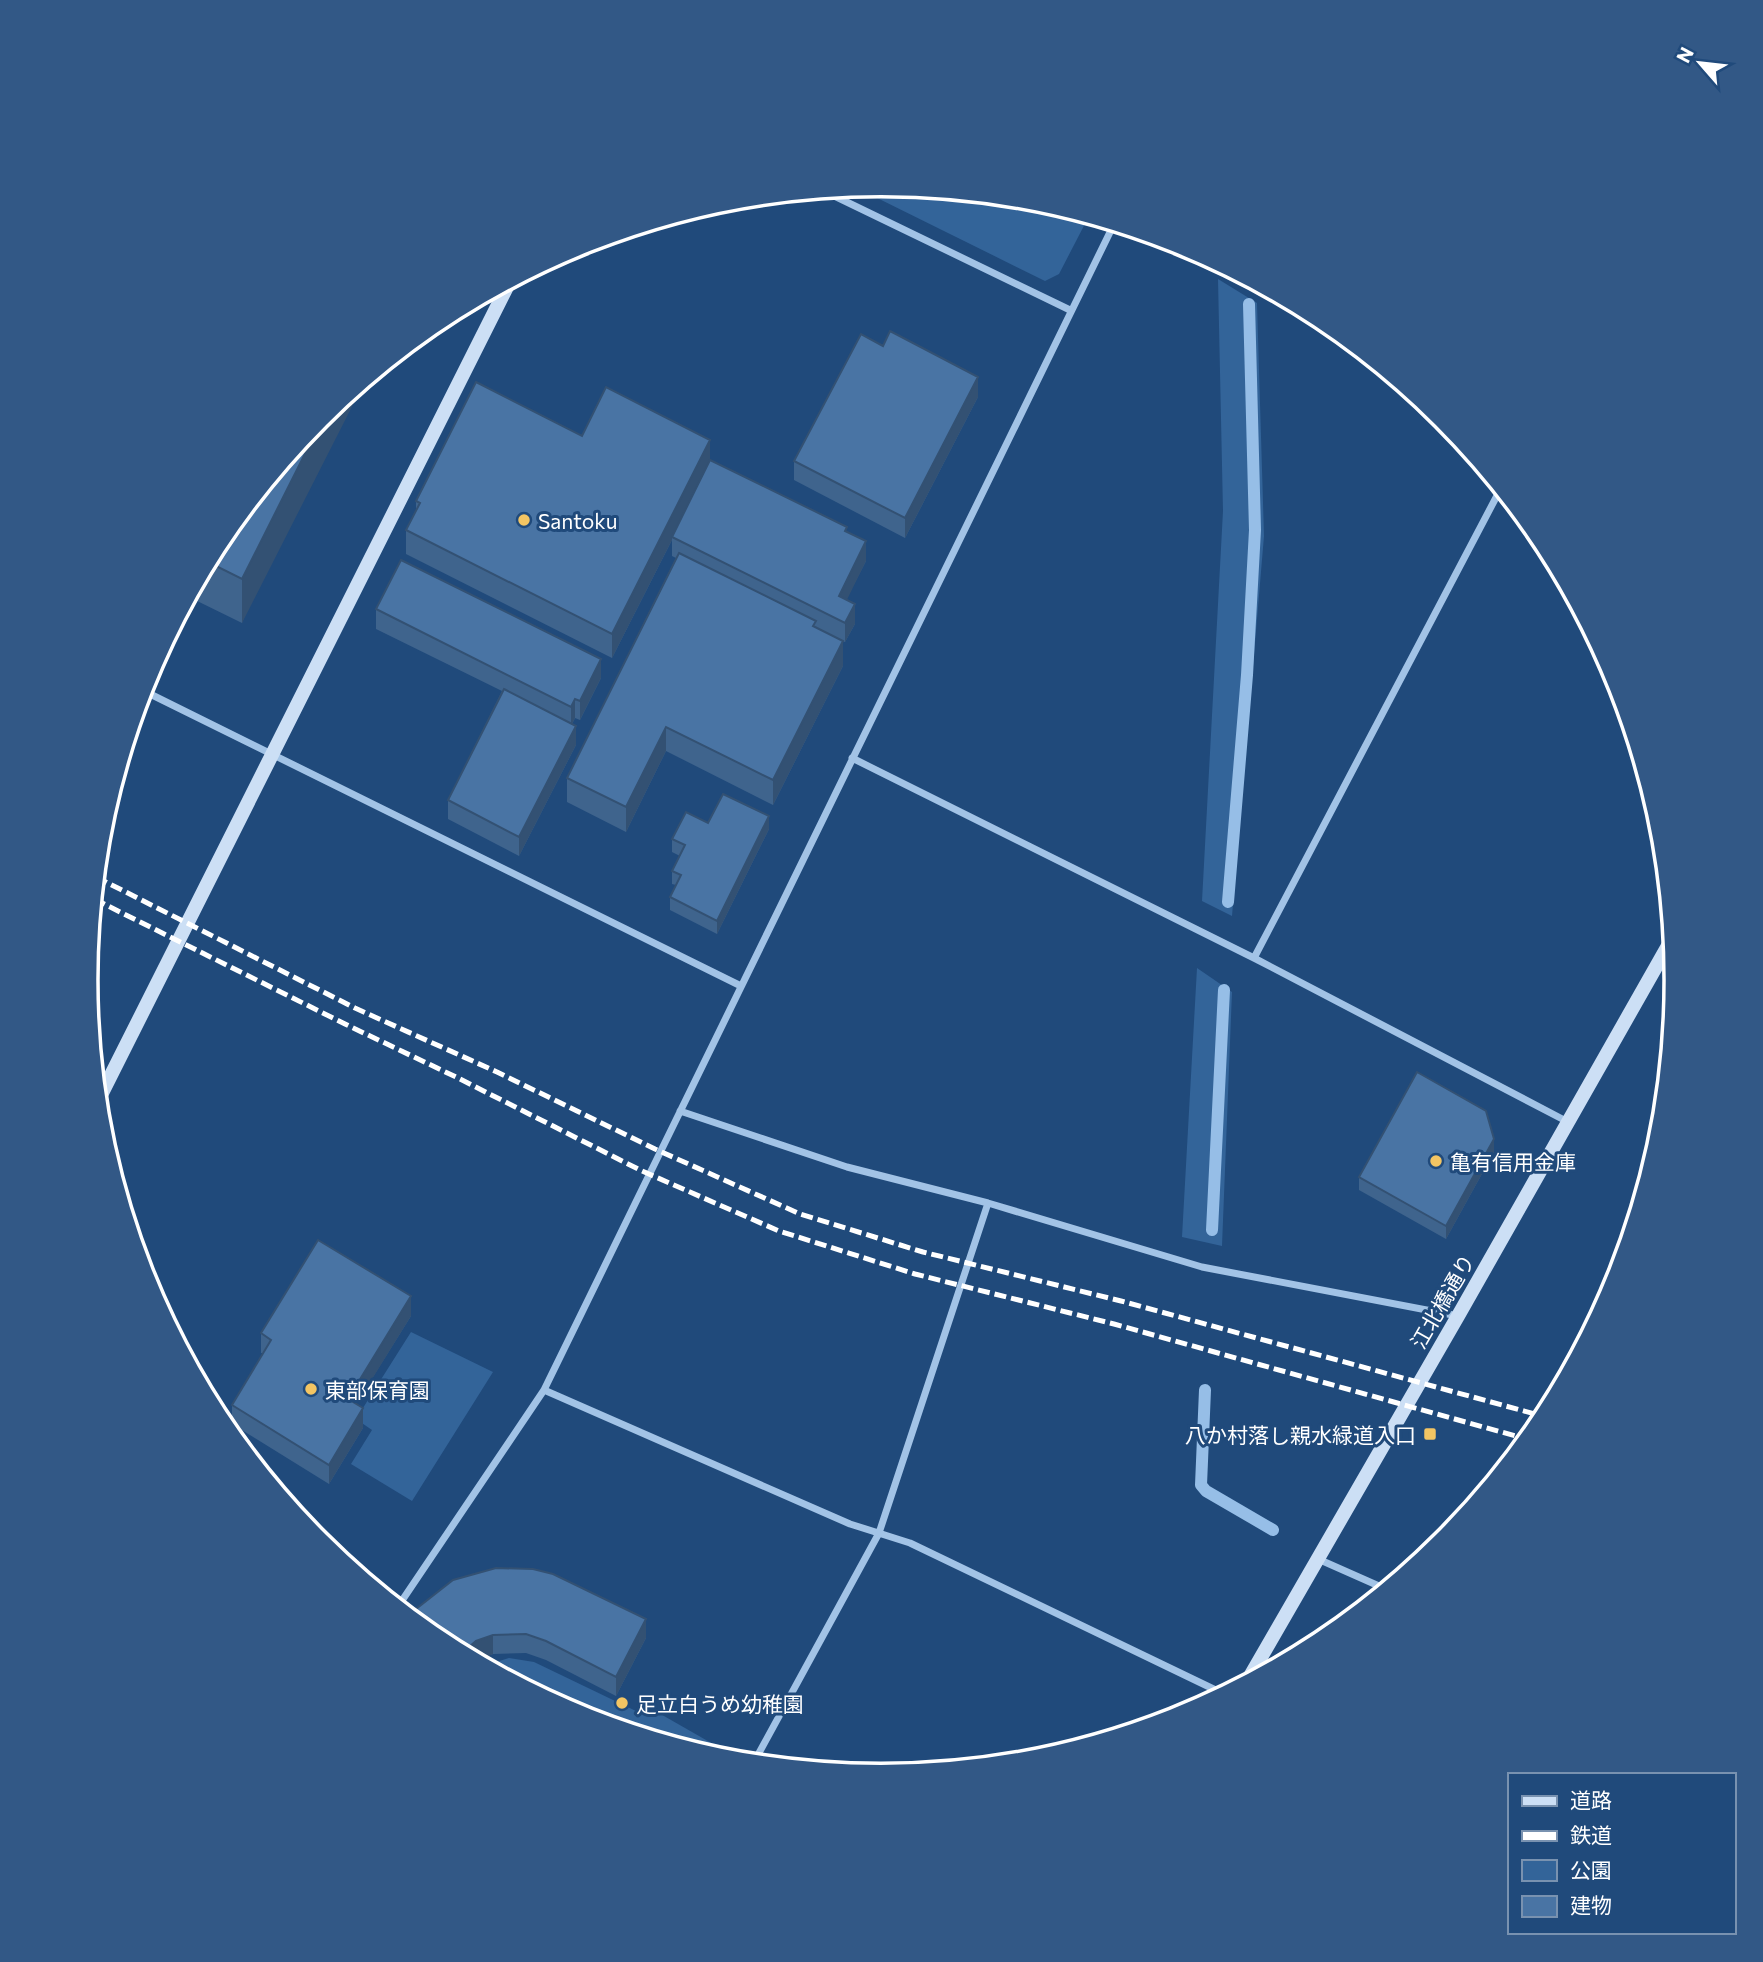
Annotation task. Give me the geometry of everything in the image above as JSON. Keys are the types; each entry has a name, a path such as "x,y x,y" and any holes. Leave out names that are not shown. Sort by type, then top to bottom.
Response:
{"street":[{"path":"840,199 1070,310"},
{"path":"402,1601 544,1390 1110,232"},
{"path":"105,1085 503,295"},
{"path":"1254,958 1497,496"},
{"path":"152,696 741,986"},
{"path":"852,758 1254,958 1568,1123"},
{"name":"江北橋通り","path":"1253,1670 1664,953"},
{"path":"680,1111 847,1167 988,1203 1202,1267 1458,1316"},
{"path":"759,1754 880,1533 988,1203"},
{"path":"544,1390 850,1524 910,1543 1215,1690"},
{"path":"1318,1559 1379,1586"}],"green space":[{"path":"876,197 984,204 1085,224 1059,274 1045,281"},
{"path":"1218,279 1257,303 1264,536 1232,916 1202,901 1223,511"},
{"path":"1197,968 1232,992 1222,1246 1182,1237"},
{"path":"411,1332 493,1372 412,1501 351,1464 372,1430 356,1419"},
{"path":"509,1658 534,1662 638,1712 643,1704 717,1746 630,1723 582,1705 495,1662"}],"building":[{"path":"890,331 978,377 905,518 794,461 861,334 883,346"},
{"path":"476,382 582,436 606,387 710,440 612,634 406,530 420,503 416,501"},
{"path":"309,446 242,579 217,567 260,504"},
{"path":"710,460 847,527 845,531 866,541 839,596 855,604 845,623 672,537"},
{"path":"679,553 816,621 813,626 843,641 773,780 666,727 626,807 567,778"},
{"path":"401,560 601,659 580,701 575,699 571,707 376,609"},
{"path":"504,689 576,726 519,837 448,800"},
{"path":"723,794 769,816 717,921 670,897 681,875 672,871 685,845 672,839 686,812 708,823"},
{"path":"1417,1072 1486,1111 1494,1139 1446,1226 1359,1177"},
{"path":"318,1240 411,1296 348,1399 363,1408 329,1465 232,1405 271,1340 261,1333"},
{"path":"496,1568 533,1569 553,1574 646,1619 616,1677 546,1641 526,1634 493,1635 476,1641 469,1647 415,1610 453,1580"}],"waterway":[{"path":"1228,902 1247,675 1255,530 1249,304"},
{"path":"1212,1230 1224,990"},
{"path":"1205,1390 1201,1485 1206,1491 1273,1530"}],"railway":[{"path":"105,881 355,1008 800,1214 923,1252 1121,1301 1534,1414"},
{"path":"103,903 642,1171 779,1231 915,1274 1114,1324 1518,1437"}],"place":[{"name":"Santoku","path":"524,520"},
{"name":"亀有信用金庫","path":"1436,1161"},
{"name":"東部保育園","path":"311,1389"},
{"name":"八か村落し親水緑道入口","path":"1430,1434"},
{"name":"足立白うめ幼稚園","path":"622,1703"}]}
